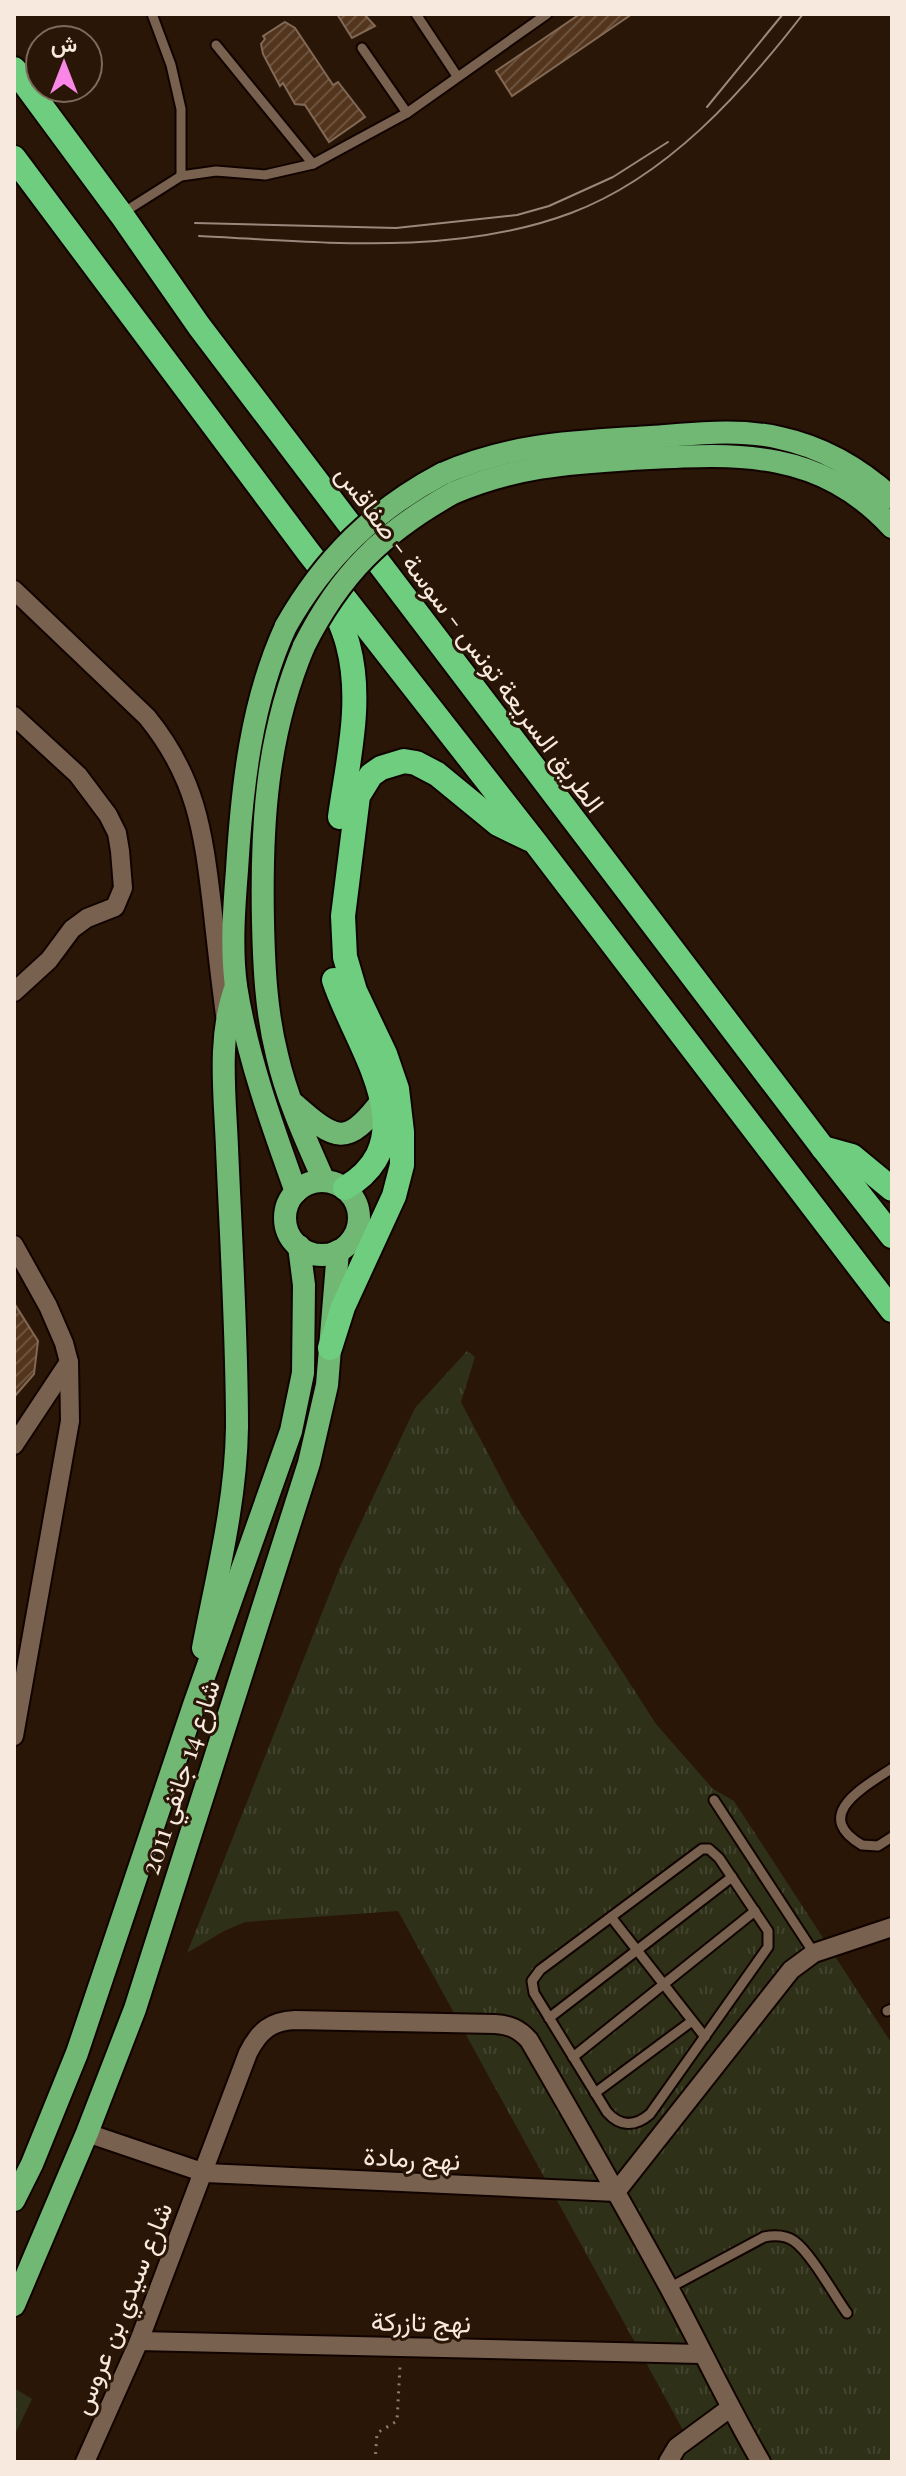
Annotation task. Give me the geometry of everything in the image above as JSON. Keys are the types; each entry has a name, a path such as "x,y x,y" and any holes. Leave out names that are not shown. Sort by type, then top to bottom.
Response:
{"highway":[{"name":"الطريق السريعة تونس - سوسة - صفاقس","path":"14,69 199,326 892,1236"},
{"path":"14,158 309,553 535,842 892,1310"},
{"path":"447,484 487,457 540,445 734,432 778,438 821,451 861,473 892,498"},
{"path":"309,553 340,622 348,645 355,687 353,724 327,910 329,960 338,993 383,1099 385,1127 380,1152 366,1173 334,1184 314,1181 296,1192 252,1057 236,986 234,909 244,790 260,697 286,626 320,573 361,528 400,498 447,484 553,464 736,455 781,462 854,492 892,527"},
{"name":"شارع 14 جانفي 2011","path":"14,2305 87,2133 135,2009 309,1463 322,1413 338,1251 347,1245 358,1227 357,1205 334,1184 289,1100 276,1054 266,996 261,841 276,738 290,682 304,646 331,596 358,563 447,484"},
{"path":"330,1348 352,1287 394,1196 402,1165 397,1089 385,1054 355,991 345,957 343,916 358,796 371,775 381,768 404,761 416,763 437,774 498,824 535,842"},
{"path":"194,1705 235,1464 235,1317 224,1071 226,1023 236,986"},
{"path":"289,1100 323,1129 344,1134 360,1128 383,1099"},
{"path":"823,1148 852,1156 892,1189"},
{"name":"شارع 14 جانفي 2011","path":"14,2200 38,2151 77,2053 194,1705 283,1457 298,1405 303,1373 304,1298 299,1246 291,1237 285,1213 296,1192"},
{"path":"299,1246 318,1254 338,1251"}],"street":[{"path":"14,590 147,717 163,736 187,780 196,803 205,845 226,1023"},
{"path":"14,716 78,775 108,815 117,833 123,888 115,907 80,922 49,960 14,992"},
{"path":"14,1245 57,1325 69,1362 70,1421 14,1736"},
{"path":"14,1445 69,1362"},
{"path":"38,1411 55,1412 70,1421"},
{"path":"761,2462 616,2192 791,1970 814,1953 892,1927"},
{"name":"شارع سيدي بن عروس","path":"85,2462 139,2341 248,2053 255,2038 269,2025 295,2020 514,2027 529,2040 616,2192"},
{"name":"نهج رمادة","path":"87,2133 205,2173 616,2192"},
{"name":"نهج تازركة","path":"139,2341 701,2354"},
{"path":"668,2462 677,2447 730,2408"}],"lane":[{"path":"152,14 171,65 181,109 181,176"},
{"path":"416,14 457,76"},
{"path":"121,214 181,176 216,171 265,175 313,164 407,113 547,14"},
{"path":"216,45 313,164"},
{"path":"362,48 407,113"},
{"path":"892,1769 846,1801 842,1815 846,1829 862,1845 878,1846 892,1837"},
{"path":"714,1800 814,1953"},
{"path":"702,1849 715,1852 732,1877 768,1931 768,1947 650,2114 638,2122 624,2124 617,2121 607,2112 534,1993 534,1977 702,1849"},
{"path":"549,2018 732,1877"},
{"path":"573,2057 755,1911"},
{"path":"611,1917 705,2037"},
{"path":"595,2093 692,2021"},
{"path":"650,2114 664,2131"},
{"path":"669,2288 764,2237 785,2236 802,2248 847,2313"}],"path":[{"path":"375,2462 377,2433 395,2424 397,2418 400,2347"}],"green space":[{"path":"467,1351 475,1357 461,1402 514,1503 656,1724 713,1789 734,1801 892,2044 892,2462 683,2462 683,2430 398,1911 245,1922 187,1953 341,1565 415,1408"},
{"path":"14,2388 32,2399 14,2436"}],"building":[{"path":"337,14 364,14 375,26 352,38"},
{"path":"580,14 632,14 512,96 496,71"},
{"path":"285,22 295,28 333,85 338,82 365,117 329,142 305,105 295,104 283,83 280,86 263,54 263,36"},
{"path":"14,1303 38,1341 34,1374 14,1397"}],"tram line":[{"path":"707,107 783,14"},
{"path":"199,236 340,243 434,241 526,227 571,213 639,178 671,155 728,102 803,14"},
{"path":"195,223 396,228 517,215 549,206 613,177 668,142"}]}
